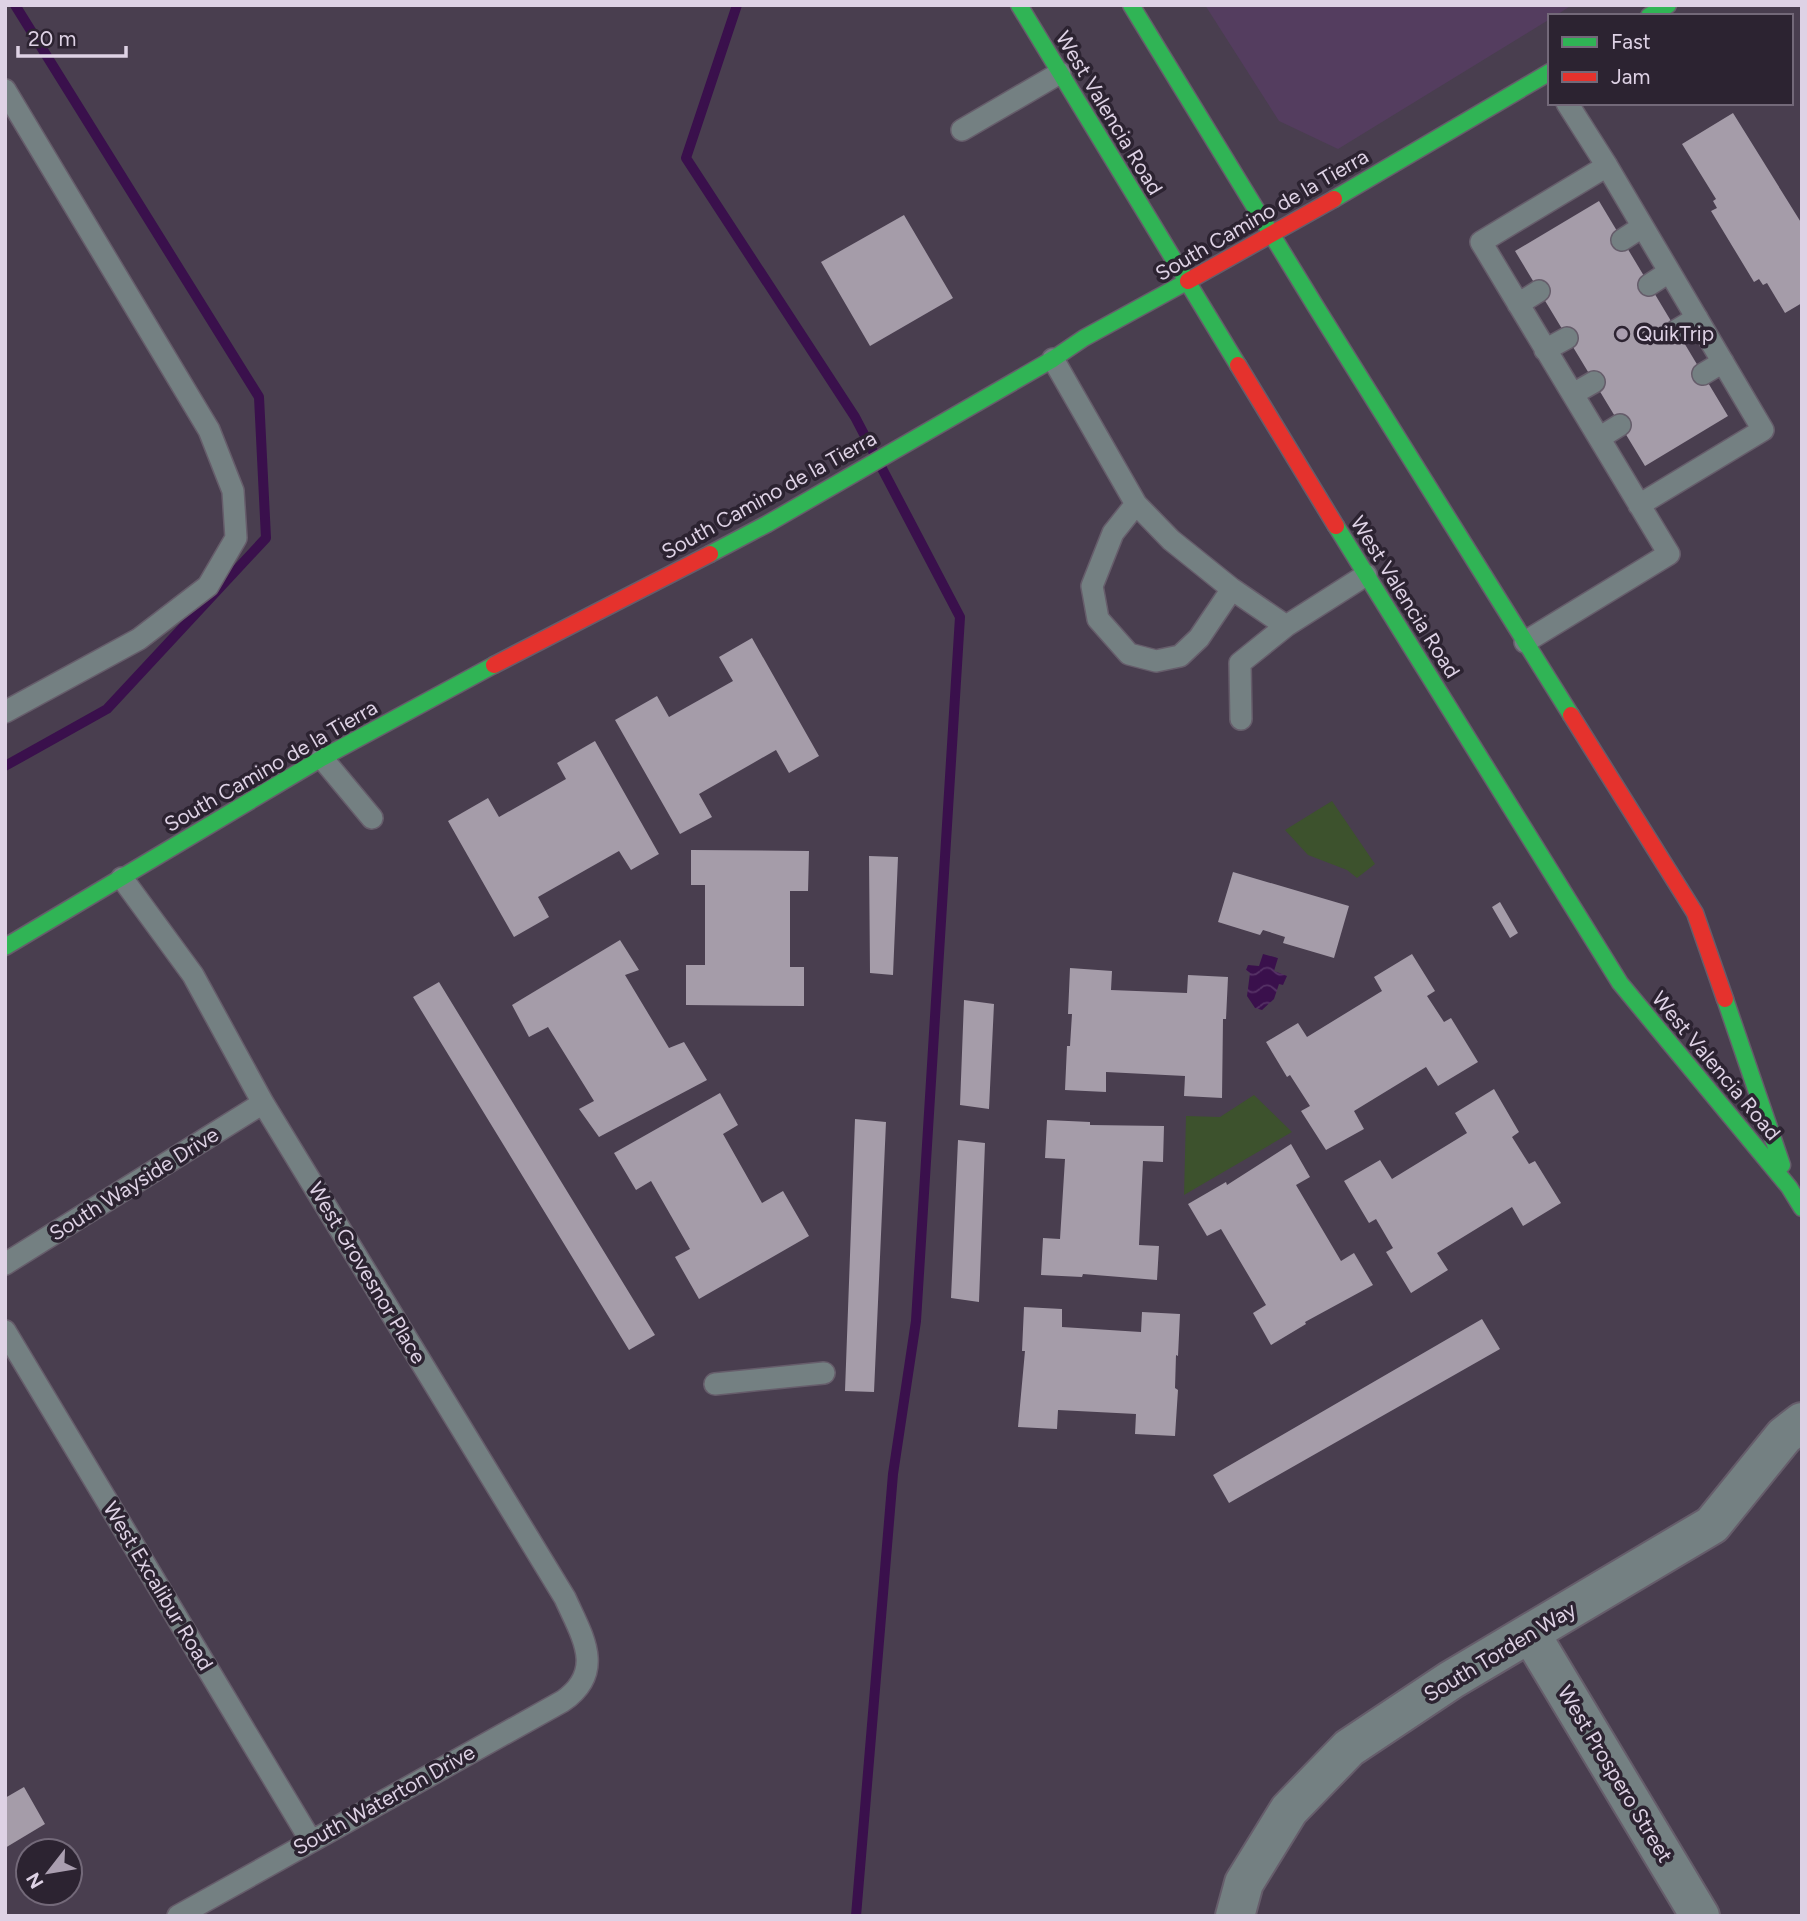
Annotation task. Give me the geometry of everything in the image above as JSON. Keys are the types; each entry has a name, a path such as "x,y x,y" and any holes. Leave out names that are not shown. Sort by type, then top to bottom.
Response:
{"main road":[{"name":"West Valencia Road","path":"1019,5 1366,575 1620,983 1789,1187 1802,1208"},
{"name":"West Valencia Road","path":"1131,5 1695,913 1789,1187"},
{"path":"1652,14 1668,5"},
{"name":"South Camino de la Tierra","path":"5,947 322,758 767,524 1053,359 1084,338 1272,234 1548,74"}],"street":[{"name":"South Torden Way","path":"1235,1916 1244,1883 1289,1810 1349,1748 1451,1679 1712,1525 1784,1436 1802,1422"},
{"name":"West Prospero Street","path":"1530,1633 1700,1916"}],"lane":[{"path":"962,130 1060,73"},
{"path":"5,90 209,430 233,491 236,538 208,586 139,639 5,712"},
{"path":"1568,105 1763,429 1639,505"},
{"path":"1525,642 1670,554 1481,242 1607,166"},
{"path":"1622,240 1642,227"},
{"path":"1649,285 1669,272"},
{"path":"1518,303 1539,291"},
{"path":"1677,330 1697,318"},
{"path":"1545,350 1567,338"},
{"path":"1053,359 1136,504 1171,540 1232,589 1286,626"},
{"path":"1703,374 1723,362"},
{"path":"1573,394 1594,382"},
{"path":"1599,438 1620,425"},
{"path":"1136,504 1113,533 1092,586 1098,619 1129,653 1156,661 1180,656 1199,638 1232,589"},
{"path":"1241,719 1240,663 1286,626 1366,575"},
{"path":"322,758 372,818"},
{"name":"West Grovesnor Place","path":"122,878 193,975 263,1103 565,1598 588,1657 585,1678"},
{"name":"South Wayside Drive","path":"5,1264 263,1103"},
{"name":"West Excalibur Road","path":"5,1331 311,1841"},
{"path":"715,1384 824,1373"},
{"name":"South Waterton Drive","path":"178,1916 563,1701 576,1692 585,1678"}],"shaded area":[{"path":"1205,5 1572,5 1558,14 1548,14 1548,20 1338,149 1279,121"}],"green space":[{"path":"1332,801 1375,864 1357,878 1347,870 1308,855 1285,830"},
{"path":"1254,1095 1292,1132 1184,1195 1186,1116 1220,1117"}],"water":[{"path":"1263,954 1278,958 1274,971 1287,976 1283,985 1279,984 1274,999 1262,1010 1255,1008 1247,996 1250,973 1246,970 1248,965 1259,966"}],"building":[{"path":"1733,113 1802,224 1802,303 1785,313 1767,283 1763,285 1759,279 1754,282 1711,211 1717,208 1713,201 1716,199 1682,144"},
{"name":"QuikTrip","path":"1599,201 1728,416 1645,466 1515,251"},
{"path":"904,215 953,298 870,346 821,262"},
{"path":"752,638 819,756 789,773 776,750 699,794 712,817 680,834 615,720 657,696 669,717 733,681 719,657"},
{"path":"595,741 659,854 631,870 619,851 538,897 549,917 514,937 448,821 488,798 499,817 566,779 557,763"},
{"path":"691,850 809,851 808,891 790,891 790,967 804,967 804,1006 686,1005 686,965 705,965 705,885 691,885"},
{"path":"869,856 898,857 893,975 870,973"},
{"path":"1233,872 1349,906 1334,958 1283,943 1285,937 1263,930 1260,935 1218,922"},
{"path":"1500,902 1518,933 1510,938 1492,907"},
{"path":"620,940 639,970 625,975 669,1048 684,1042 707,1080 599,1137 579,1109 594,1101 548,1027 529,1037 512,1005"},
{"path":"1412,954 1435,991 1427,996 1444,1022 1451,1018 1478,1062 1438,1086 1426,1067 1354,1111 1364,1129 1326,1150 1301,1111 1310,1106 1290,1075 1287,1077 1266,1042 1298,1023 1307,1037 1382,991 1374,977"},
{"path":"1070,968 1112,971 1111,990 1187,993 1188,975 1228,977 1226,1019 1223,1019 1222,1098 1184,1096 1185,1076 1106,1072 1106,1092 1065,1090 1072,1014 1068,1014"},
{"path":"439,982 655,1335 629,1350 413,997"},
{"path":"964,1000 994,1004 989,1109 960,1105"},
{"path":"1494,1089 1519,1132 1512,1137 1529,1164 1535,1161 1561,1203 1523,1226 1512,1207 1437,1253 1448,1270 1411,1293 1386,1252 1393,1248 1376,1219 1369,1223 1344,1181 1380,1160 1392,1179 1467,1133 1455,1113"},
{"path":"720,1093 738,1125 723,1134 762,1203 783,1191 809,1236 699,1299 675,1257 690,1249 651,1181 636,1190 614,1153"},
{"path":"855,1119 886,1122 874,1392 845,1391"},
{"path":"1047,1120 1090,1122 1090,1125 1164,1126 1163,1162 1143,1161 1139,1245 1159,1246 1157,1280 1083,1274 1082,1277 1041,1275 1043,1238 1060,1239 1065,1159 1045,1158"},
{"path":"958,1140 985,1143 979,1302 951,1298"},
{"path":"1291,1144 1310,1177 1296,1185 1341,1261 1354,1253 1373,1285 1305,1322 1306,1324 1271,1345 1253,1313 1266,1305 1221,1229 1207,1236 1188,1204 1226,1182 1227,1185"},
{"path":"1024,1307 1062,1309 1062,1327 1141,1332 1142,1312 1180,1314 1178,1356 1176,1355 1175,1388 1178,1390 1175,1436 1135,1434 1136,1414 1058,1410 1057,1429 1018,1427 1025,1351 1022,1351"},
{"path":"1482,1319 1500,1349 1229,1503 1213,1475"},
{"path":"24,1787 45,1824 23,1837 14,1837 14,1843 5,1848 5,1798"}],"waterway":[{"path":"5,766 107,709 266,538 259,397 15,5"},
{"path":"737,5 686,158 855,417 960,617 916,1321 893,1474 856,1916"}],"traffic: fast":[{"path":"1019,5 1238,365"},
{"path":"1131,5 1571,715"},
{"path":"1652,14 1668,5"},
{"path":"1334,199 1548,73"},
{"path":"710,554 767,524 1053,359 1084,338 1188,281"},
{"path":"1336,526 1620,983 1789,1187 1802,1208"},
{"path":"5,947 322,758 494,665"},
{"path":"1725,999 1782,1165"}],"traffic: jam":[{"path":"1188,281 1334,199"},
{"path":"1238,365 1336,526"},
{"path":"494,665 710,554"},
{"path":"1571,715 1695,913 1725,999"}],"place":[{"name":"QuikTrip","path":"1622,334"}]}
